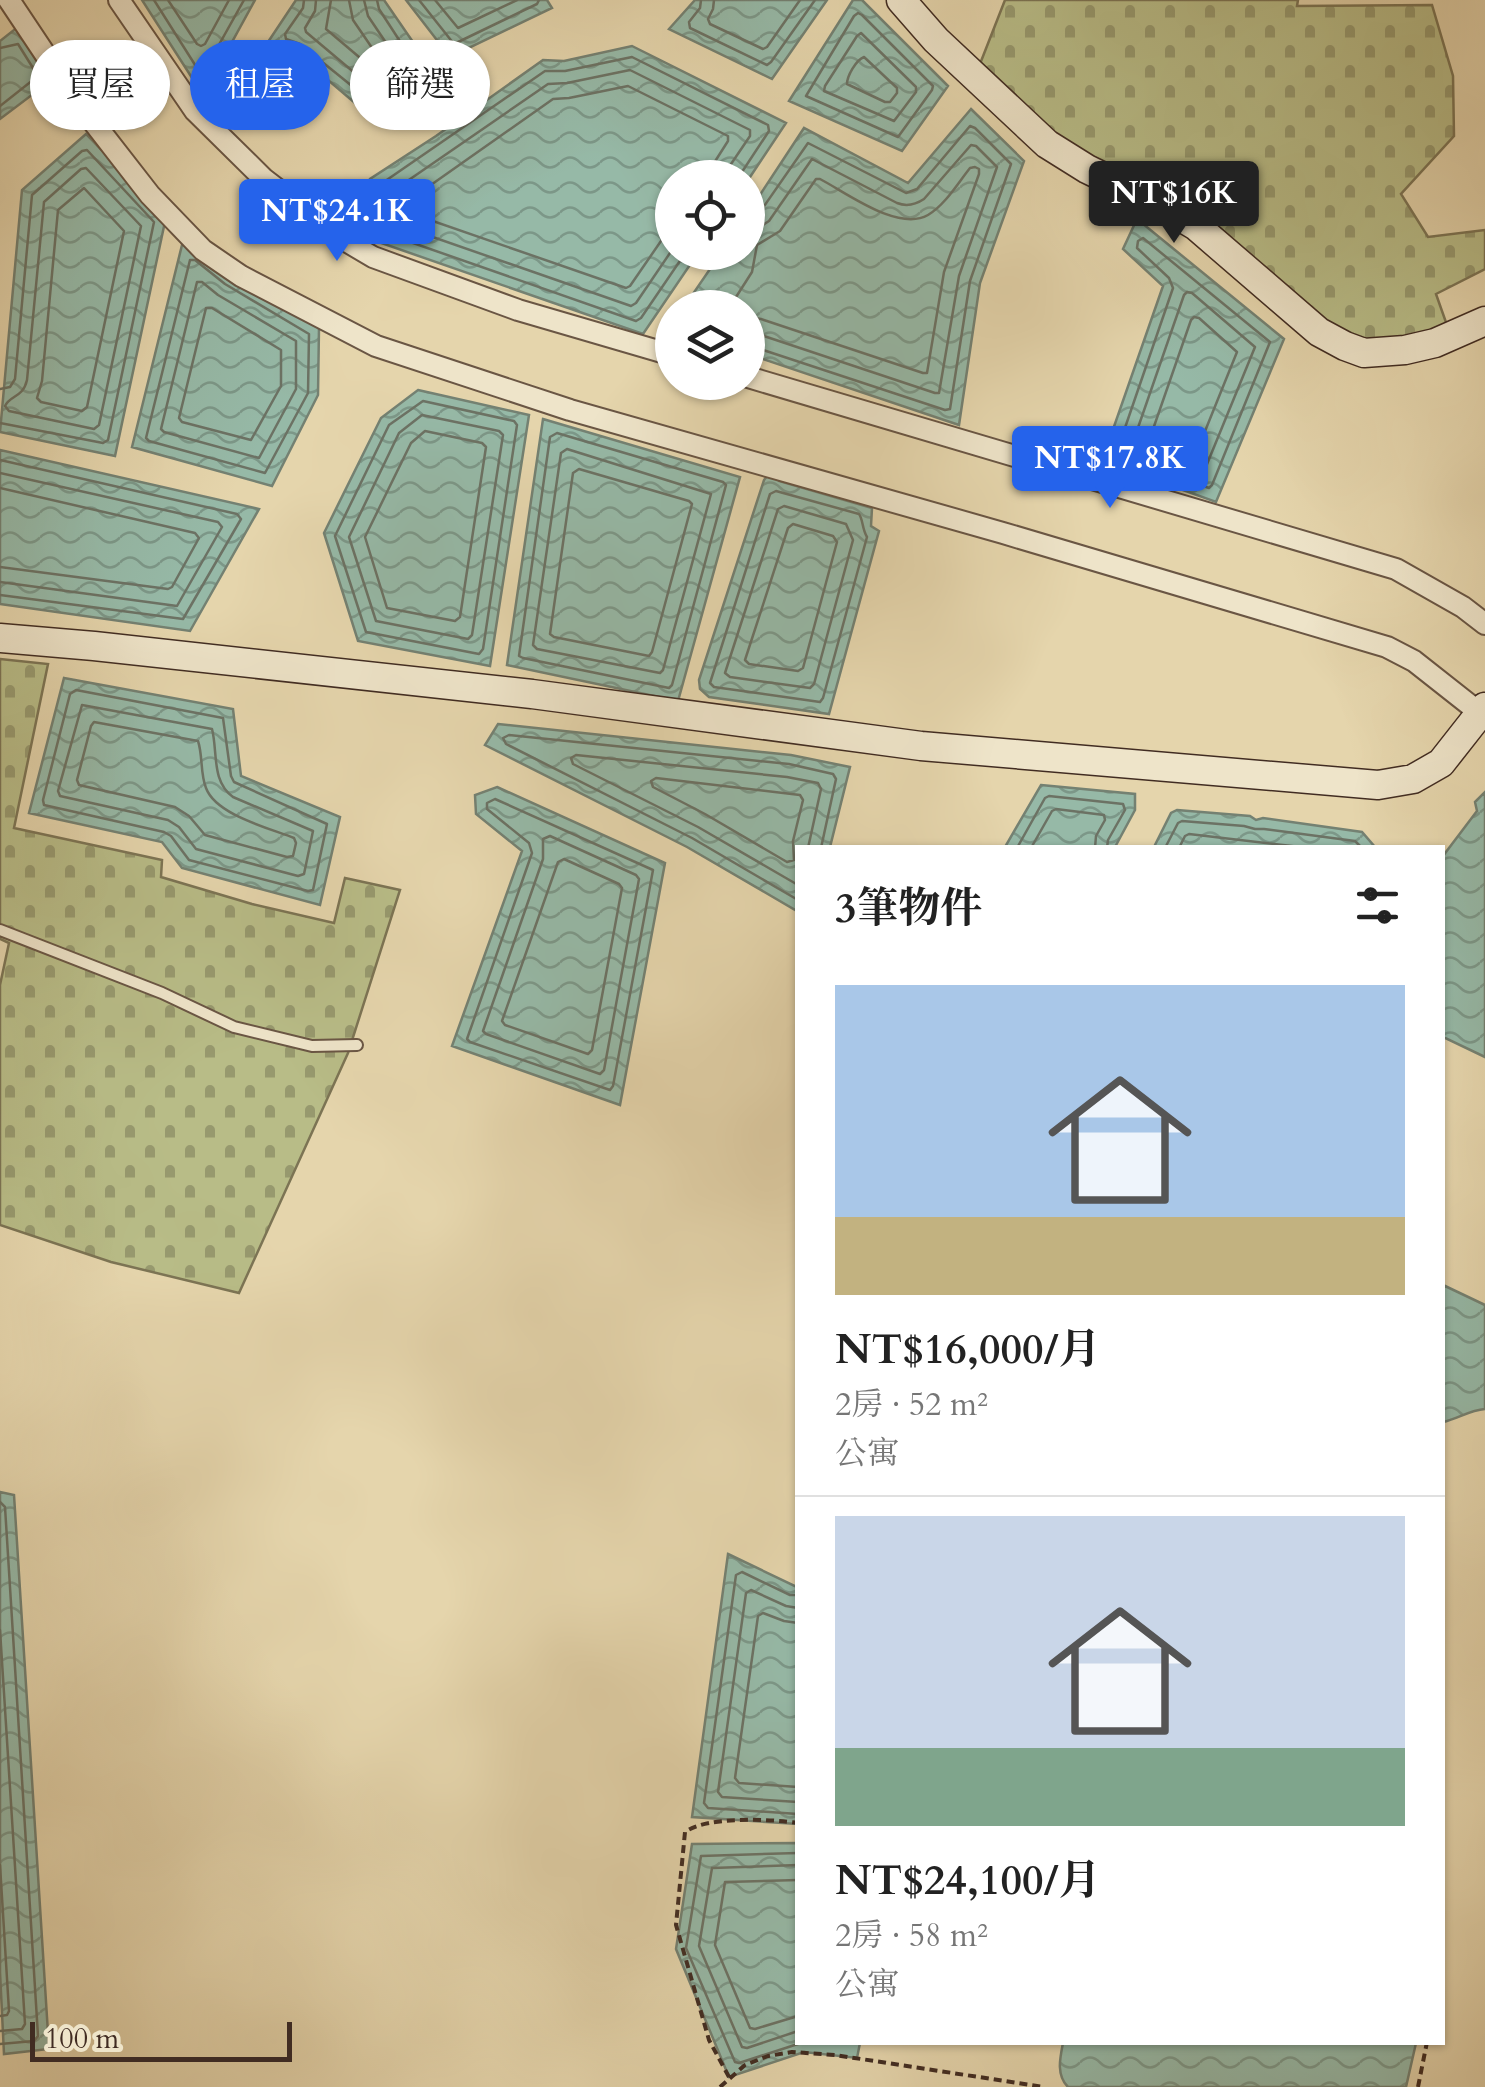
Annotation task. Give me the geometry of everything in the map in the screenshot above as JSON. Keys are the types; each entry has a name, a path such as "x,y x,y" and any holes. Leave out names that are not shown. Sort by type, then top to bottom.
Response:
{"street":[{"path":"0,638 532,694 921,746 1378,785 1413,779 1440,762 1483,712 1414,661 1387,647 570,410 376,346 242,276 203,250 150,195 94,123 9,0"},
{"path":"119,0 195,111 264,178 341,238 373,257 518,310 655,350"},
{"path":"902,0 936,40 1047,144 1196,226 1319,332 1364,353 1434,343 1485,321"},
{"path":"765,383 1396,569 1463,606 1485,624"}],"lane":[{"path":"0,930 234,1027 312,1046 357,1045"}],"path":[{"path":"730,2077 709,2040 676,1925 685,1832 694,1825 712,1823 771,1819 795,1823"},
{"path":"1418,2087 1426,2045"},
{"path":"720,2087 745,2065 792,2052 846,2056 1044,2087"}],"green space":[{"path":"1005,0 1298,0 1297,6 1432,5 1453,76 1454,136 1401,194 1428,237 1485,230 1485,269 1436,294 1448,328 1410,344 1358,342 1037,127 978,69"},
{"path":"0,659 48,664 14,828 162,860 161,877 334,923 345,878 400,890 348,1053 239,1293 111,1262 0,1225 0,985 9,943 0,939"}],"water":[{"path":"142,0 255,0 233,40 190,40 190,75"},
{"path":"296,0 384,0 412,40 350,40 350,99 330,82 330,40 269,40"},
{"path":"406,0 547,0 552,8 485,40 437,40"},
{"path":"695,0 827,0 772,79 669,29"},
{"path":"853,0 862,0 948,86 902,151 789,101"},
{"path":"19,26 30,43 30,96 0,119 0,41"},
{"path":"632,46 786,123 761,160 655,160 655,270 686,270 673,290 655,290 655,316 643,334 364,237 349,212 370,179 444,130 490,130 490,98 543,60 564,61"},
{"path":"971,109 1024,161 980,283 959,425 765,360 765,290 696,290 709,270 765,270 765,187 804,128 908,183"},
{"path":"86,134 166,217 115,456 0,432 22,190"},
{"path":"1137,219 1284,339 1216,502 1102,461 1163,286 1123,249"},
{"path":"184,237 319,327 318,395 272,486 132,447"},
{"path":"418,390 529,415 490,666 358,641 324,533 381,418"},
{"path":"543,419 740,477 678,701 507,665"},
{"path":"0,450 259,509 190,631 0,604"},
{"path":"772,470 779,481 872,508 871,526 879,531 829,714 709,697 700,689 699,680 764,480"},
{"path":"64,678 233,709 241,776 340,817 320,905 182,868 162,842 29,813"},
{"path":"498,724 791,755 850,767 830,845 795,845 795,910 687,847 485,745"},
{"path":"1041,785 1135,794 1135,810 1116,845 1006,845"},
{"path":"497,787 665,863 620,1105 452,1046 522,851 476,814 475,795"},
{"path":"1485,792 1485,1057 1445,1038 1445,853 1477,811 1475,802"},
{"path":"1177,810 1250,816 1256,820 1362,832 1373,845 1155,845 1171,813"},
{"path":"1445,1286 1485,1305 1485,1409 1445,1421"},
{"path":"0,1492 14,1495 49,2049 4,2054 0,1972"},
{"path":"728,1554 795,1586 795,1824 692,1817"},
{"path":"795,1843 795,2045 860,2045 857,2058 804,2052 729,2077 676,1949 692,1844"},
{"path":"1062,2045 1416,2045 1406,2087 1068,2087 1060,2072"}]}
